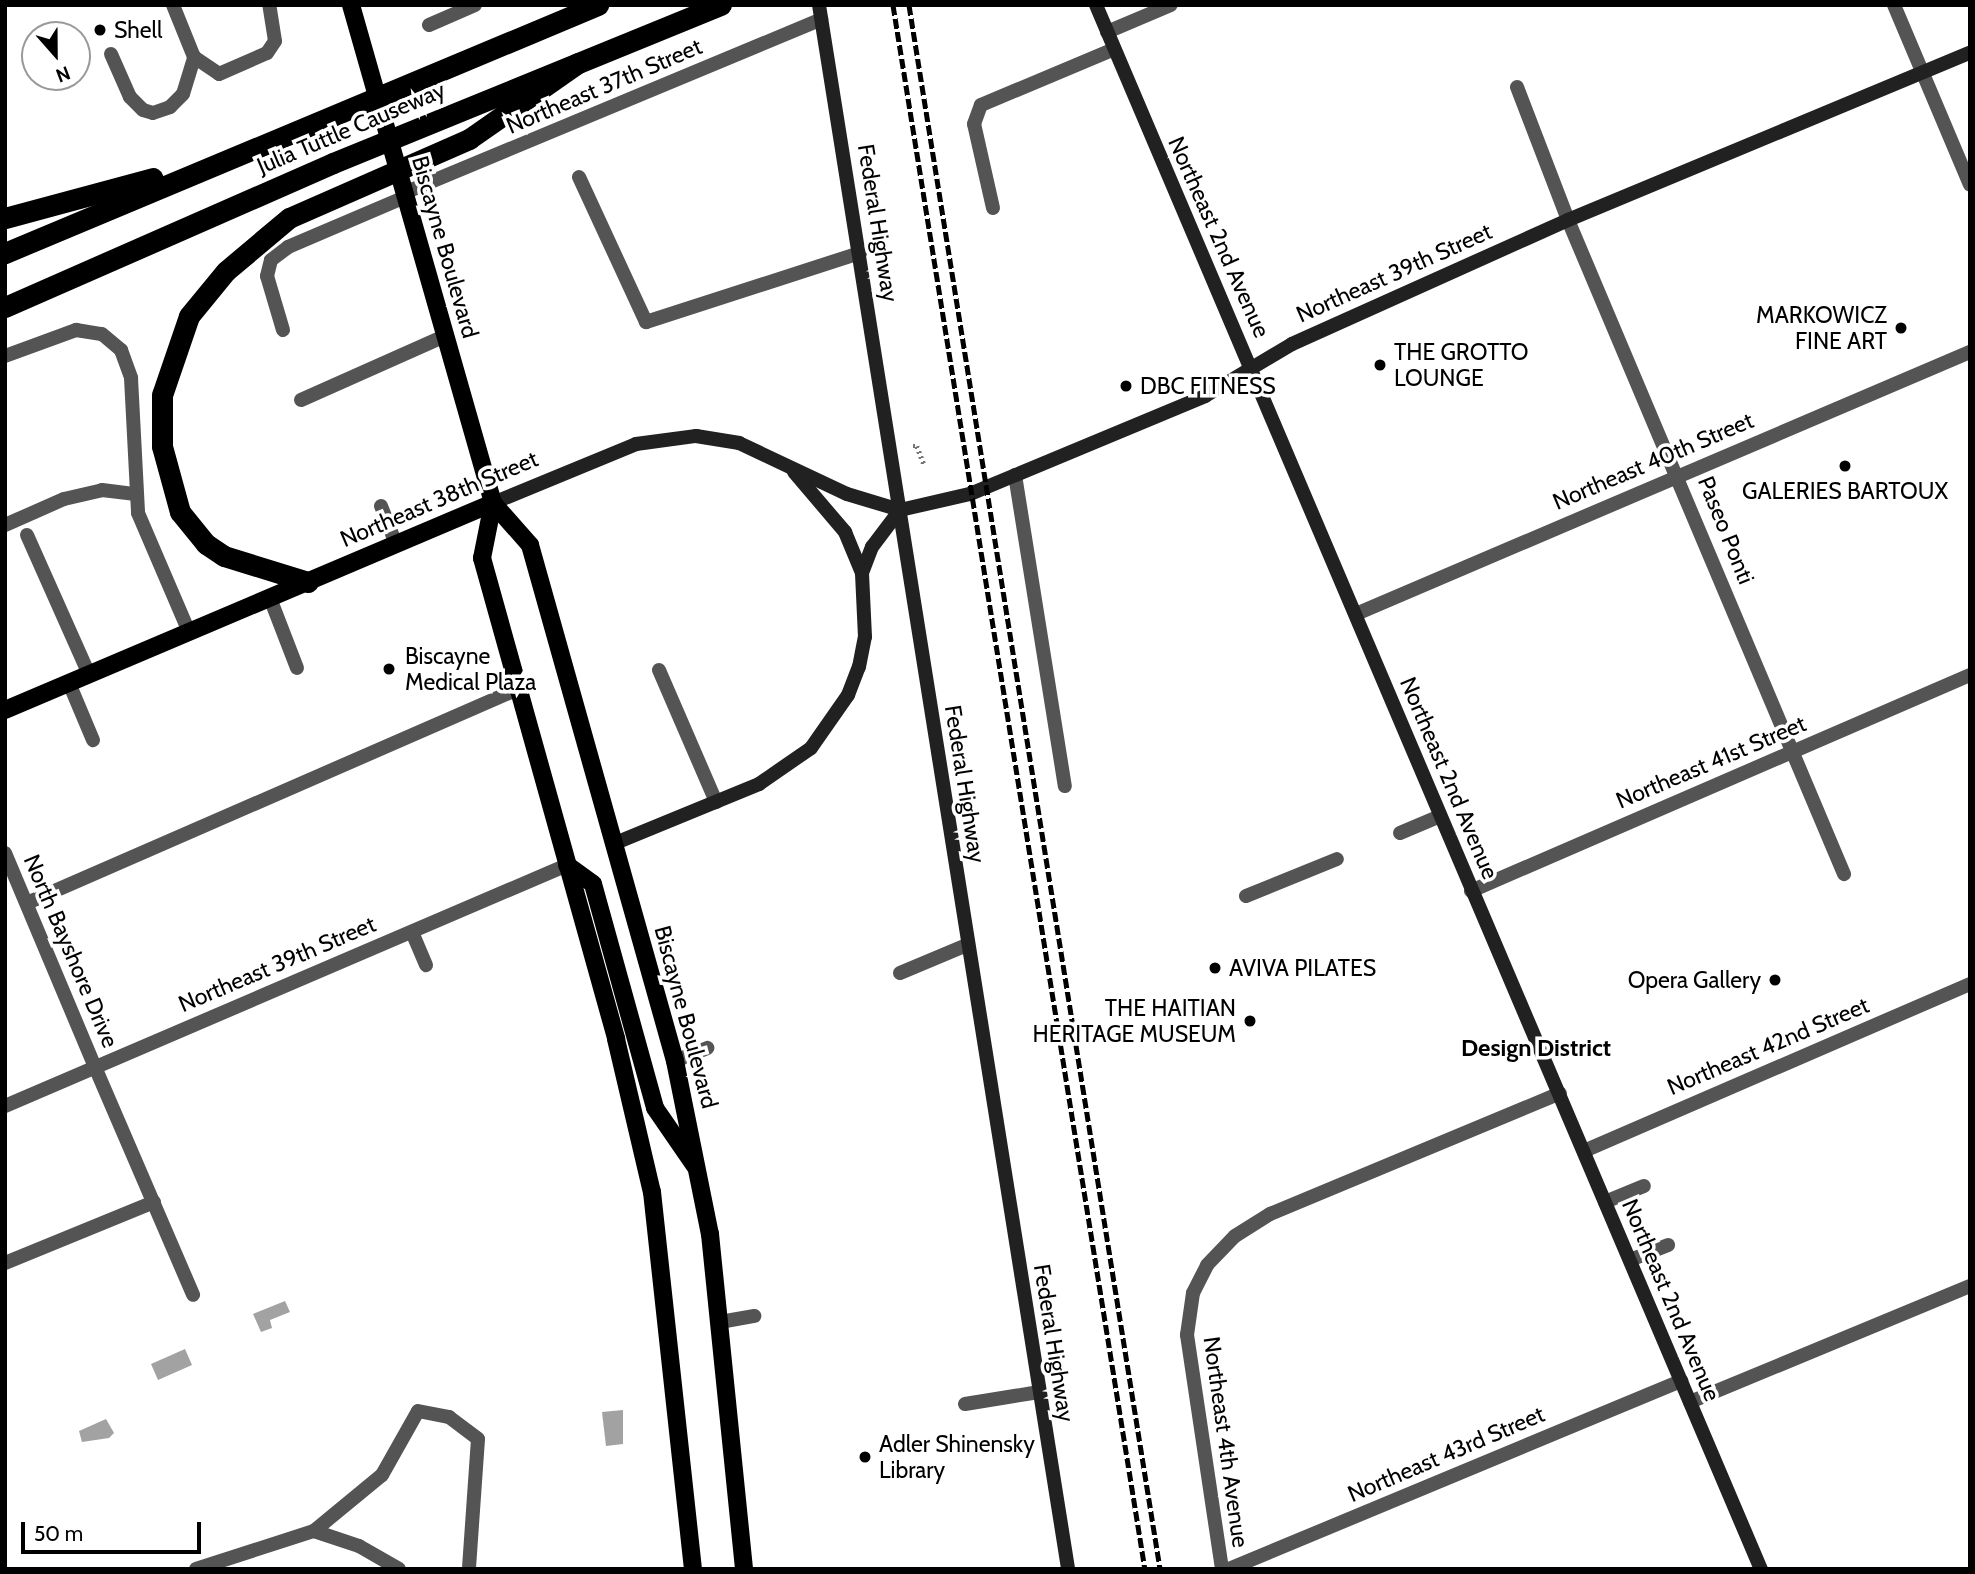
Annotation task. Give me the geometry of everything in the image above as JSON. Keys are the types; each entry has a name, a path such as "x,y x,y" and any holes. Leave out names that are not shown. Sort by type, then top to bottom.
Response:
{"highway":[{"name":"Julia Tuttle Causeway","path":"5,253 296,129 598,5"},
{"name":"Julia Tuttle Causeway","path":"5,307 333,163 721,5"},
{"path":"307,582 224,556 194,531 180,513 167,473 162,395 176,342 206,293 289,218 469,139 578,63"},
{"path":"5,218 223,160"}],"main road":[{"name":"Northeast 2nd Avenue","path":"1096,5 1761,1569"},
{"name":"Biscayne Boulevard","path":"354,6 493,503 530,545 675,1061 699,1171 720,1322 744,1569"},
{"name":"Federal Highway","path":"820,12 1068,1569"},
{"name":"Northeast 39th Street","path":"900,510 970,494 1205,396 1292,344 1568,220 1970,53"},
{"name":"Northeast 38th Street","path":"5,710 636,443 673,436 739,443 847,494 900,510"},
{"path":"613,844 716,802 787,769 811,748 848,695 865,637 862,573 845,532 785,464"},
{"name":"Biscayne Boulevard","path":"493,503 482,558 619,1051 652,1192 693,1569"},
{"path":"862,573 872,547 900,510"},
{"path":"567,865 593,884 655,1108 699,1171"}],"street":[{"path":"173,5 194,57 219,74 267,53 275,41 269,5"},
{"path":"429,25 475,5"},
{"path":"1107,32 1171,5"},
{"path":"1894,5 1970,185"},
{"name":"Northeast 37th Street","path":"283,330 267,276 271,260 288,247 820,12"},
{"path":"993,208 974,124 981,104 1114,49"},
{"path":"111,54 130,97 153,113 170,107 183,94 194,57"},
{"name":"Paseo Ponti","path":"1517,87 1568,220 1679,475 1844,874"},
{"path":"579,177 646,322 860,254"},
{"path":"5,356 76,330 102,334 121,350 131,378 134,494 189,632"},
{"path":"301,400 445,337"},
{"name":"Northeast 40th Street","path":"1356,614 1970,352"},
{"path":"1015,475 1065,786"},
{"path":"5,525 64,499 102,490 134,494"},
{"path":"381,506 396,544"},
{"path":"27,535 89,674"},
{"path":"270,598 297,668"},
{"path":"659,670 716,802"},
{"name":"Northeast 41st Street","path":"1471,891 1970,675"},
{"path":"69,683 93,740"},
{"path":"27,902 518,689"},
{"path":"1400,833 1440,817"},
{"name":"North Bayshore Drive","path":"5,853 193,1295"},
{"path":"1246,897 1337,859"},
{"name":"Northeast 39th Street","path":"5,1106 567,865"},
{"path":"412,932 426,965"},
{"path":"900,973 967,945"},
{"name":"Northeast 42nd Street","path":"1584,1151 1970,984"},
{"path":"675,1061 708,1048"},
{"name":"Northeast 4th Avenue","path":"1222,1569 1187,1335 1188,1311 1198,1280 1218,1251 1253,1223 1560,1093"},
{"path":"1605,1202 1644,1186"},
{"path":"5,1263 154,1202"},
{"path":"1630,1260 1668,1245"},
{"path":"1690,1402 1970,1286"},
{"path":"720,1322 754,1316"},
{"name":"Northeast 43rd Street","path":"1229,1569 1681,1381"},
{"path":"965,1404 1039,1392"},
{"path":"196,1569 314,1531 382,1475 418,1411 449,1417 478,1439 469,1569"},
{"path":"314,1531 359,1546 399,1569"}],"path":[{"path":"913,446 917,446 924,464"}],"shaded area":[{"path":"285,1301 290,1312 270,1320 272,1328 261,1332 253,1314"},
{"path":"185,1349 192,1365 158,1380 151,1364"},
{"path":"623,1410 623,1444 606,1446 602,1412"},
{"path":"106,1419 114,1433 109,1438 82,1442 79,1431"}],"railway":[{"path":"893,5 1145,1569"},
{"path":"909,5 1160,1569"}],"place":[{"name":"Shell","path":"100,30"},
{"name":"MARKOWICZ FINE ART","path":"1901,328"},
{"name":"THE GROTTO LOUNGE","path":"1380,365"},
{"name":"DBC FITNESS","path":"1126,386"},
{"name":"GALERIES BARTOUX","path":"1845,466"},
{"name":"Biscayne Medical Plaza","path":"389,669"},
{"name":"AVIVA PILATES","path":"1215,968"},
{"name":"Opera Gallery","path":"1775,980"},
{"name":"THE HAITIAN HERITAGE MUSEUM","path":"1250,1021"},
{"name":"Adler Shinensky Library","path":"865,1457"}],"district":[{"name":"Design District","path":"1536,1048"}]}
